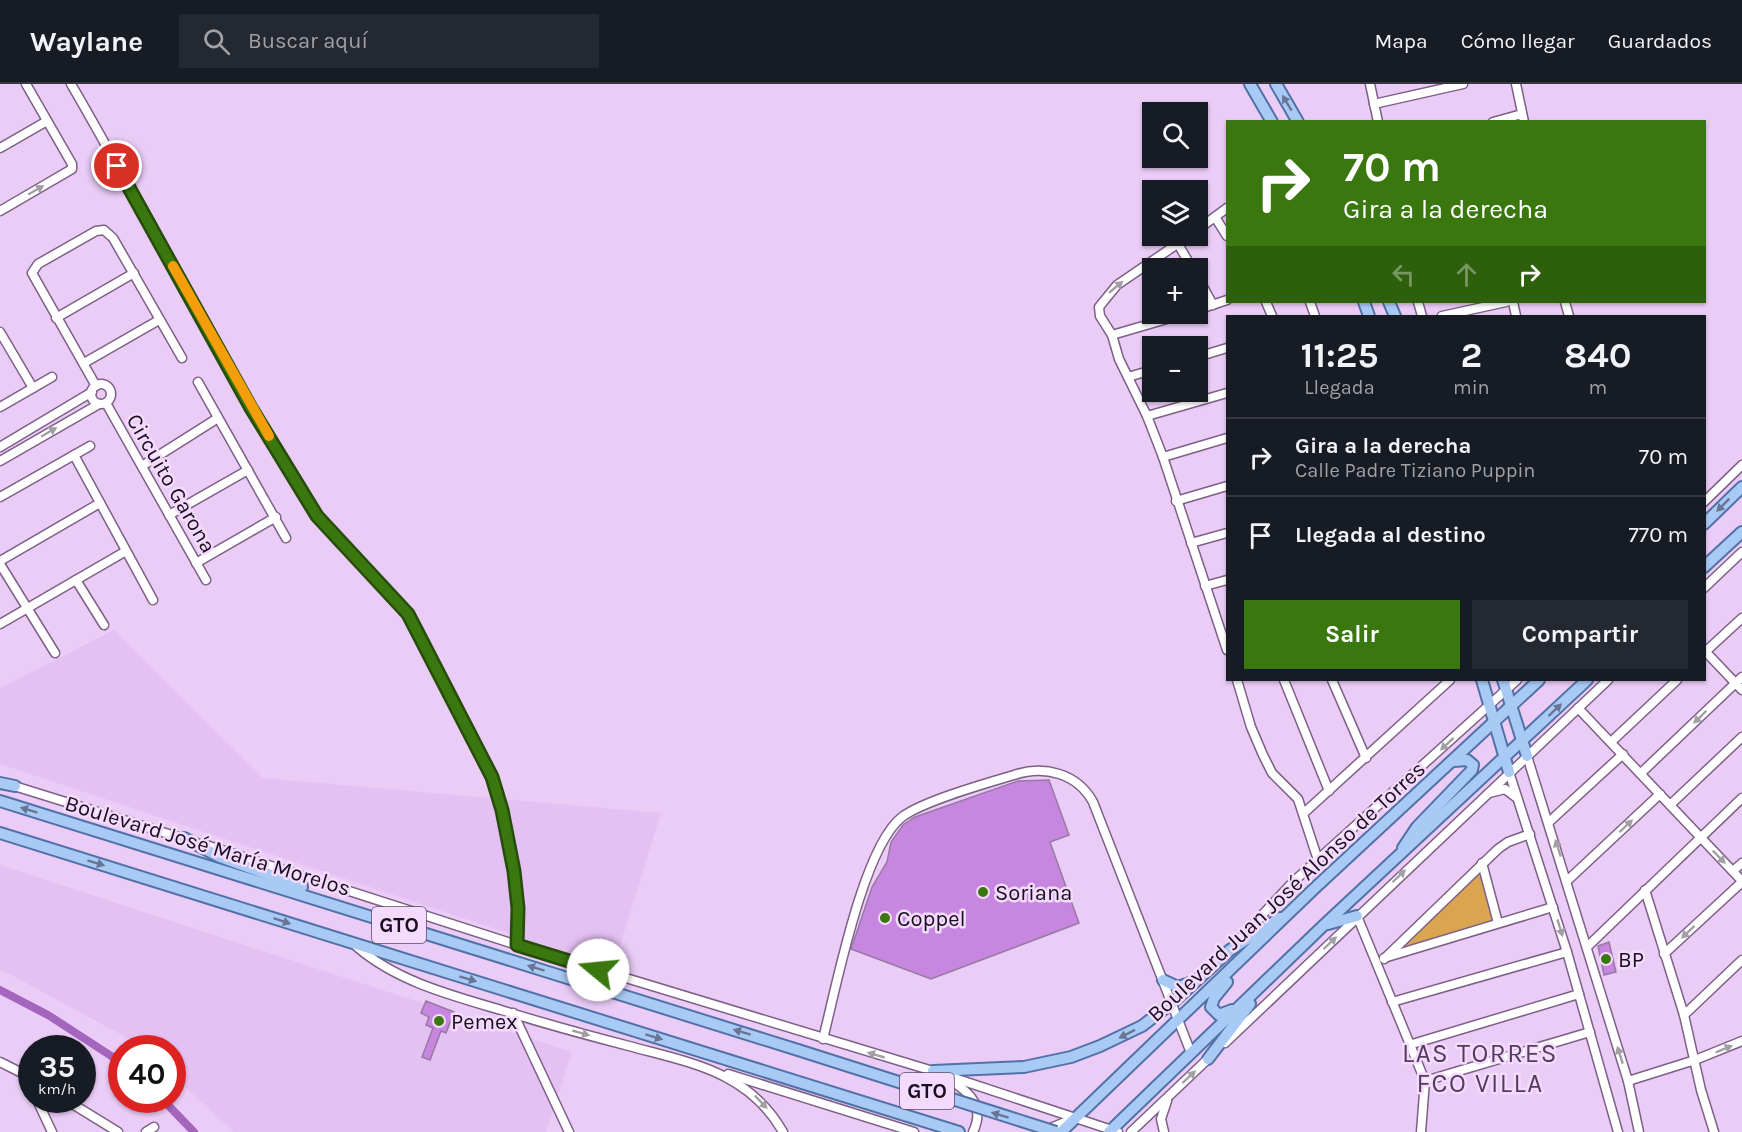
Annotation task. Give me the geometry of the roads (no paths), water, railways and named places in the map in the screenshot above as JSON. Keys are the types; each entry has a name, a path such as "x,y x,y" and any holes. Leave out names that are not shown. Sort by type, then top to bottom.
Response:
{"main road":[{"path":"1250,84 1271,120"},
{"path":"1276,84 1298,120"},
{"path":"1706,522 1742,487"},
{"path":"1706,565 1742,532"},
{"path":"1482,681 1509,772"},
{"name":"Boulevard Juan José Alonso de Torres","path":"1061,1132 1291,912 1538,681"},
{"path":"1113,1131 1324,925 1586,681"},
{"path":"1504,685 1527,756"},
{"path":"1401,854 1417,826 1472,770 1473,765 1467,760 1454,761"},
{"path":"0,782 15,786"},
{"name":"Boulevard José María Morelos","path":"0,801 1056,1132"},
{"name":"GTO","path":"0,833 959,1132"},
{"path":"184,838 220,856 308,889 348,909"},
{"path":"933,1071 999,1070 1071,1057 1125,1035 1142,1026 1172,1003 1230,950 1262,927 1291,912"},
{"path":"1324,925 1357,916"},
{"path":"1243,1004 1222,1015 1216,1014 1211,1007 1217,993 1273,930"},
{"path":"1164,980 1178,987 1196,981"},
{"path":"1208,1059 1269,980"}],"street":[{"path":"0,211 72,169 72,164 26,84"},
{"path":"71,84 245,398 317,516 397,602 414,626 497,789 514,871 518,908 517,945"},
{"path":"1370,84 1378,120"},
{"path":"1374,104 1463,84"},
{"path":"1508,120 1523,118 1516,84"},
{"path":"0,148 47,121"},
{"path":"1208,222 1226,209"},
{"path":"1215,217 1226,234"},
{"path":"102,404 93,399 94,389 84,363 33,277 32,270 91,233 104,230 113,238 182,358"},
{"path":"1175,246 1109,293 1099,307 1100,316 1112,335 1119,359 1147,416 1163,457 1205,586 1224,626 1226,642"},
{"path":"56,318 134,273"},
{"path":"1208,296 1213,305"},
{"path":"1208,306 1226,300"},
{"path":"1452,315 1472,313 1503,303"},
{"path":"84,363 159,320"},
{"path":"1112,335 1150,324"},
{"path":"2,338 33,388"},
{"path":"1208,354 1226,348"},
{"path":"1128,377 1142,373"},
{"path":"0,407 52,377"},
{"path":"198,382 286,538"},
{"path":"0,447 64,410 94,389 105,385 111,392 111,396 102,404 0,460"},
{"path":"1147,416 1226,393"},
{"name":"Circuito Garona","path":"102,404 142,466 206,580"},
{"path":"64,410 70,420"},
{"path":"142,466 218,418"},
{"path":"1163,457 1226,438"},
{"path":"0,497 90,446"},
{"path":"74,455 153,600"},
{"path":"1706,500 1742,465"},
{"path":"169,515 248,470"},
{"path":"1176,501 1226,486"},
{"path":"54,653 0,562 100,503"},
{"path":"196,563 276,517"},
{"path":"1191,543 1226,533"},
{"path":"0,624 126,551"},
{"path":"1706,586 1742,552"},
{"path":"76,580 105,625"},
{"path":"1205,586 1226,580"},
{"path":"1706,650 1742,618"},
{"path":"1641,773 1740,683 1706,652"},
{"path":"1237,681 1251,727 1268,765 1272,772 1293,790 1304,813 1318,860"},
{"path":"1284,681 1329,791"},
{"path":"1332,681 1366,758"},
{"path":"1304,813 1449,681"},
{"path":"1131,1132 1607,681"},
{"path":"1611,742 1676,681"},
{"path":"1230,950 1271,905 1318,860 1490,704 1504,685"},
{"path":"1578,708 1742,881 1664,954"},
{"path":"1671,805 1742,737"},
{"path":"1549,822 1623,754"},
{"path":"1527,756 1568,880 1628,1081 1639,1132"},
{"path":"1509,772 1567,952 1618,1132"},
{"path":"823,1039 857,909 876,855 890,827 908,813 928,804 1018,773 1060,773 1081,784 1088,792 1191,1053"},
{"path":"15,786 517,945 933,1071 1113,1131"},
{"path":"1479,800 1501,788 1509,791 1518,800"},
{"path":"1568,880 1660,794"},
{"path":"1587,947 1742,798"},
{"path":"1379,960 1482,863 1508,842 1530,834"},
{"path":"1482,863 1498,923"},
{"path":"1733,871 1742,863"},
{"path":"1645,890 1684,1015 1701,1090 1714,1132"},
{"path":"1379,960 1553,907"},
{"path":"1357,916 1379,960 1392,1002 1425,1082 1421,1132"},
{"path":"353,943 373,960 396,974 513,1014 711,1068 914,1132"},
{"path":"1392,1002 1567,952"},
{"path":"1684,1015 1742,960"},
{"path":"1409,1045 1579,994"},
{"path":"513,1014 569,1132"},
{"path":"1425,1082 1590,1032"},
{"path":"1628,1081 1695,1060 1742,1041"},
{"path":"0,1062 18,1071"},
{"path":"711,1068 764,1104 783,1132"},
{"path":"933,1071 972,1095 979,1115 974,1132"},
{"path":"1164,1132 1162,1112 1174,1091"},
{"path":"43,1113 52,1132"},
{"path":"87,1113 118,1132"},
{"path":"1041,1132 1076,1118"}],"waterway":[{"path":"0,990 48,1015 108,1054"},
{"path":"176,1113 194,1132"}],"place":[{"name":"Soriana","path":"983,892"},
{"name":"Coppel","path":"885,918"},
{"name":"BP","path":"1606,959"},
{"name":"Pemex","path":"439,1021"}],"district":[{"name":"LAS TORRES FCO VILLA","path":"1480,1068"}]}
